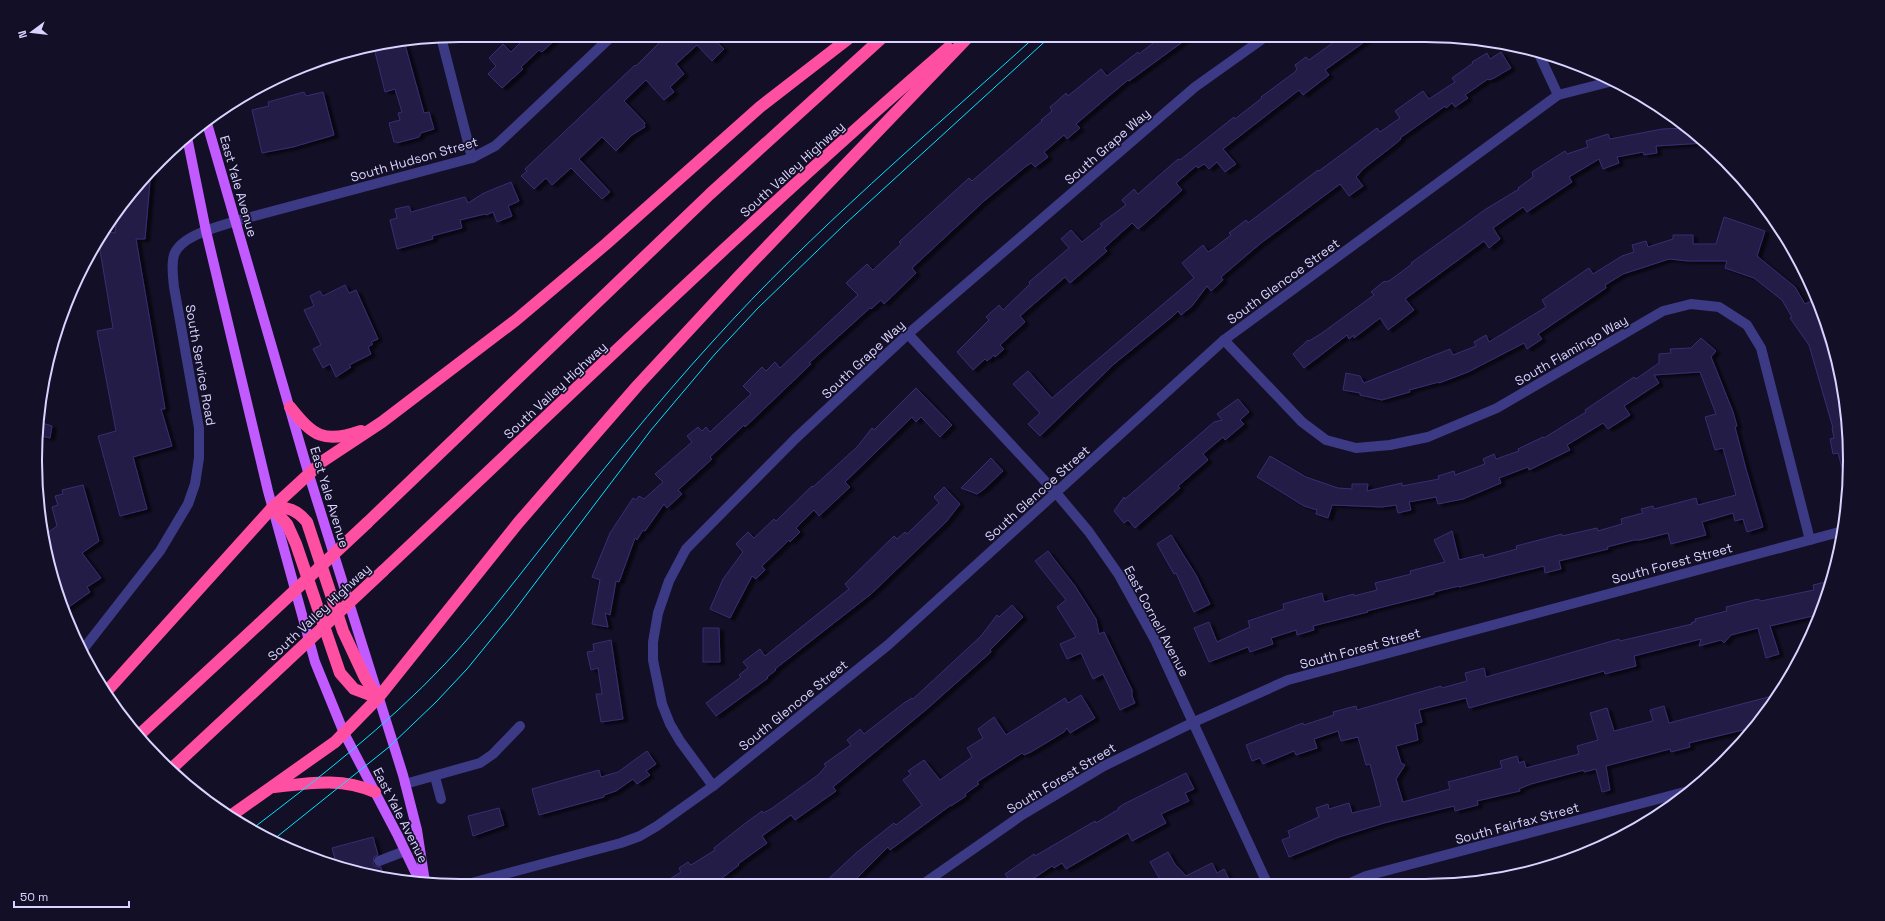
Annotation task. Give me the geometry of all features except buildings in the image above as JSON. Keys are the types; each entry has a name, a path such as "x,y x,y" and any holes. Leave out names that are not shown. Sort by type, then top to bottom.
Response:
{"highway":[{"path":"110,688 272,508 323,462 382,422 516,320 606,244 760,106 844,42"},
{"path":"142,732 367,523 710,194 877,42"},
{"name":"South Valley Highway","path":"175,765 750,226 885,103 955,42"},
{"path":"235,813 344,733 378,698 518,523 638,385 738,276 963,42"},
{"path":"290,407 303,424 317,435 330,437 346,436 382,422"},
{"path":"272,508 287,508 294,510 301,514 307,522 343,631 365,678 378,698"},
{"path":"272,508 287,524 296,544 340,673 354,689 378,698"},
{"path":"272,787 316,782 352,783 375,792"}],"main road":[{"name":"East Yale Avenue","path":"208,127 309,475 405,784 421,847 424,877"},
{"name":"East Yale Avenue","path":"188,143 206,231 272,508 314,662 344,733 406,851 417,876"}],"street":[{"name":"South Hudson Street","path":"206,231 236,221 484,154 501,141 606,42"},
{"name":"South Grape Way","path":"713,786 680,741 670,724 656,683 653,660 653,642 658,613 669,581 686,549 796,438 908,334 1196,87 1258,42"},
{"path":"442,43 472,158"},
{"path":"1541,58 1558,95"},
{"name":"South Glencoe Street","path":"485,879 631,839 657,826 713,786 888,645 1057,494 1224,340 1558,95 1605,83"},
{"name":"South Service Road","path":"85,647 160,551 188,504 195,484 199,458 199,428 174,287 172,266 174,255 179,247 187,240 206,231"},
{"name":"South Flamingo Way","path":"1224,340 1302,422 1326,440 1356,448 1390,445 1428,437 1497,408 1663,311 1691,304 1719,307 1747,325 1761,348 1810,540"},
{"name":"East Cornell Avenue","path":"908,334 1057,494 1093,536 1119,575 1146,621 1194,722 1265,879"},
{"name":"South Forest Street","path":"930,879 997,831 1074,783 1121,757 1194,722 1288,680 1836,533"},
{"path":"405,784 476,765 487,759 520,726"},
{"path":"435,777 441,799"},
{"name":"South Fairfax Street","path":"1359,879 1678,794"},
{"path":"379,861 406,851"}],"tram line":[{"path":"256,826 351,751 399,709 444,665 482,622 647,417 714,340 790,260 871,184 1029,42"},
{"path":"277,837 389,747 436,702 467,669 511,615 651,430 715,354 758,308 845,224 1044,42"}]}
